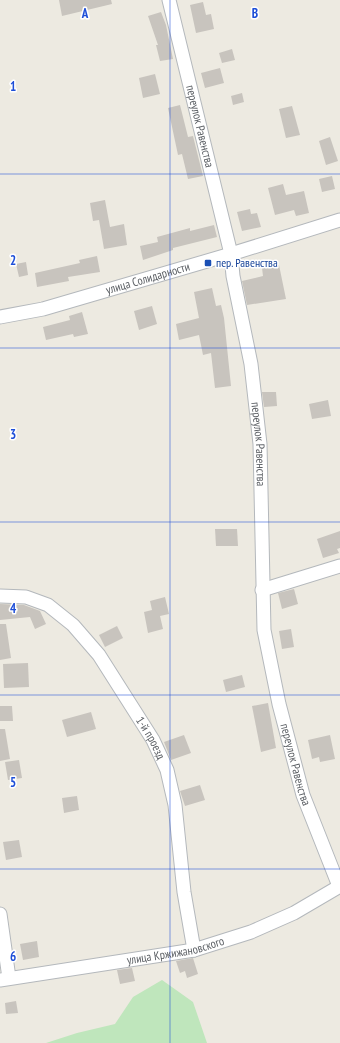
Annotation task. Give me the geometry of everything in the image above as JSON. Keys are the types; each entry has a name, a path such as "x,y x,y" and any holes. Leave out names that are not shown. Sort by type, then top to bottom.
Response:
{"street":[{"name":"переулок Равенства","path":"168,0 231,254 233,276 251,364 260,444 263,521 262,590 264,630 286,730 303,795 340,886"},
{"name":"улица Солидарности","path":"0,317 43,309 231,254 340,220"},
{"path":"262,590 340,566"},
{"name":"1-й проезд","path":"0,596 26,597 48,605 73,625 99,655 153,740 167,770 175,805 184,892 194,950"},
{"name":"улица Кржижановского","path":"5,979 194,950 251,932 294,913 340,886"},
{"path":"0,914 5,979"}],"green space":[{"path":"162,980 193,1002 207,1043 46,1043 77,1033 115,1024 133,997"}],"building":[{"path":"59,0 111,0 112,4 62,16"},
{"path":"203,2 206,15 211,14 214,29 196,33 190,5"},
{"path":"161,12 166,25 173,59 160,61 156,45 158,45 148,16"},
{"path":"232,49 235,60 222,63 219,53"},
{"path":"220,68 224,83 205,88 201,73"},
{"path":"155,74 160,94 143,98 139,78"},
{"path":"242,93 244,102 233,105 231,96"},
{"path":"180,105 188,137 193,136 203,176 188,179 182,154 178,155 168,108"},
{"path":"292,106 300,135 286,138 279,109"},
{"path":"330,137 338,161 326,165 319,141"},
{"path":"332,176 335,189 322,192 319,179"},
{"path":"283,184 286,195 304,191 309,213 296,216 294,210 275,215 268,188"},
{"path":"105,200 110,227 124,224 127,245 104,249 99,220 93,221 90,203"},
{"path":"250,209 251,214 257,213 261,227 242,231 237,212"},
{"path":"214,225 217,237 173,248 173,250 143,260 140,246 158,242 157,237 190,228 190,231"},
{"path":"97,256 100,272 68,277 69,281 37,287 35,273 80,263 79,260"},
{"path":"26,262 28,275 19,277 16,264"},
{"path":"279,265 286,299 247,305 242,281 263,276 262,268"},
{"path":"212,288 216,306 221,305 224,318 231,386 215,388 211,353 203,355 199,335 179,340 176,324 199,318 194,292"},
{"path":"152,306 157,324 139,330 134,311"},
{"path":"82,312 88,334 74,337 73,334 46,340 43,327 70,320 69,316"},
{"path":"262,392 276,392 277,406 264,407"},
{"path":"328,400 331,416 312,419 309,404"},
{"path":"215,529 237,529 238,546 216,546"},
{"path":"340,531 340,548 337,549 339,553 323,558 317,539"},
{"path":"294,589 298,604 282,609 278,593"},
{"path":"165,597 169,614 160,616 163,629 148,633 144,612 152,610 150,601"},
{"path":"0,604 24,605 40,611 46,624 35,629 30,617 0,620"},
{"path":"0,624 6,624 11,658 0,660"},
{"path":"117,626 123,638 105,647 99,635"},
{"path":"291,629 294,647 282,649 279,631"},
{"path":"28,663 29,687 4,688 3,664"},
{"path":"242,675 245,687 226,692 223,680"},
{"path":"268,703 276,748 261,752 252,706"},
{"path":"0,706 12,706 13,721 0,721"},
{"path":"91,712 96,729 67,737 62,720"},
{"path":"0,729 5,729 10,759 0,761"},
{"path":"184,735 191,753 171,760 164,742"},
{"path":"330,735 335,759 320,762 319,757 312,759 308,740"},
{"path":"19,760 22,778 8,780 5,762"},
{"path":"200,785 205,800 185,806 180,791"},
{"path":"77,796 79,810 64,813 62,798"},
{"path":"19,840 22,857 6,860 3,842"},
{"path":"37,941 39,957 23,960 20,944"},
{"path":"193,958 198,974 187,978 185,971 180,973 176,961"},
{"path":"132,968 135,981 120,984 117,970"},
{"path":"16,1001 18,1013 6,1014 5,1003"}],"place":[{"name":"пер. Равенства","path":"208,263"}]}
